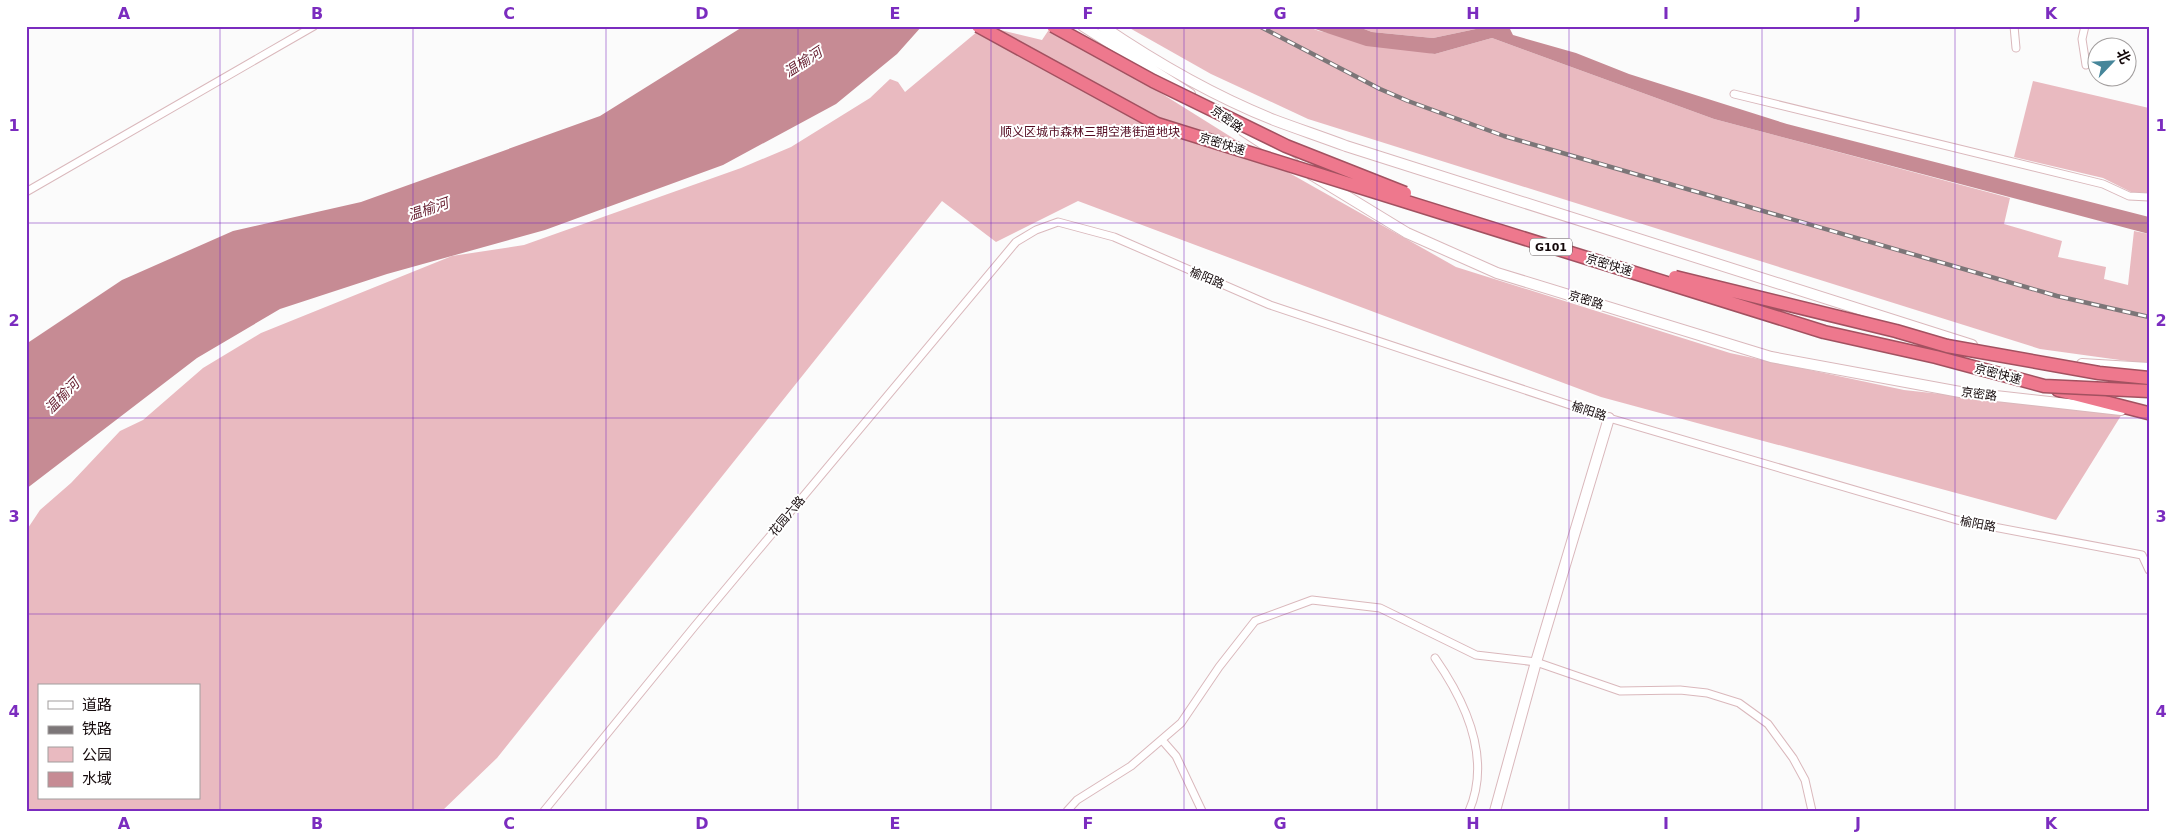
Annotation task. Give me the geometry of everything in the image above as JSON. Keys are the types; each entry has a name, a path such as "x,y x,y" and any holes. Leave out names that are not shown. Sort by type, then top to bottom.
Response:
{"highway":[{"name":"京密快速","path":"978,26 1157,124 1824,332 1936,357 2044,386 2149,391"},
{"name":"京密快速","path":"1053,26 1153,80 1286,146 1414,197 1569,250 1896,331 1947,346 2073,368 2149,378"},
{"path":"2073,368 2089,366"},
{"path":"2044,386 2148,413"}],"main road":[{"name":"京密路","path":"1083,26 1105,30 1212,90 1272,119 1346,146 1963,343 2089,366 2149,368"},
{"name":"京密路","path":"1105,30 1258,142 1407,233 1497,273 1771,357 1960,392 2148,413"},
{"path":"1495,811 1536,662 1610,418"}],"street":[{"path":"26,192 314,26"},
{"path":"2014,26 2016,48"},
{"path":"2084,26 2082,39 2086,65"},
{"path":"1734,94 2104,184 2129,196 2149,197"},
{"name":"榆阳路","path":"1036,230 1058,222 1114,237 1270,305 1610,418 1957,520 2142,555 2149,570"},
{"name":"花园六路","path":"544,811 694,627 1016,242 1036,230"},
{"path":"1067,811 1077,800 1132,766 1181,723 1255,621 1312,600 1380,608 1476,655 1536,662 1620,691 1680,690 1707,693 1738,703 1768,724 1793,758 1805,780 1812,811"},
{"path":"1435,658 1466,710 1479,760 1473,802 1469,811"},
{"path":"1162,740 1176,756 1202,811"}],"green space":[{"name":"顺义区城市森林三期空港街道地块","path":"984,26 1042,40 1050,28 1148,85 1284,170 1456,267 1730,353 1904,390 2122,414 2056,520 1601,397 1078,201 996,242 942,201 497,758 442,811 26,811 26,531 40,510 71,483 120,431 143,420 203,368 261,333 452,256 524,245 741,168 791,147 870,98 890,79 898,82 905,92"},
{"path":"1126,26 1306,26 1319,31 1435,54 1492,38 1714,119 2010,198 2004,224 2062,241 2058,257 2106,267 2104,279 2128,285 2134,231 2149,234 2149,364 2040,349 1308,119 1211,74"},
{"path":"1356,26 1490,26 1433,38 1372,32"},
{"path":"2033,81 2149,108 2149,193 2131,192 2103,178 2014,157"}],"water":[{"name":"温榆河","path":"744,26 922,26 897,54 836,104 723,165 545,230 387,274 280,309 197,358 26,489 26,344 122,280 233,231 361,202 600,116"},
{"path":"1306,26 1356,26 1372,32 1433,38 1490,26 1516,26 1510,29 1513,35 1576,53 1629,74 1787,124 2149,217 2149,234 1714,119 1492,38 1435,54 1366,46"}],"railway":[{"path":"1259,26 1380,89 1504,136 2057,296 2149,317"}]}
